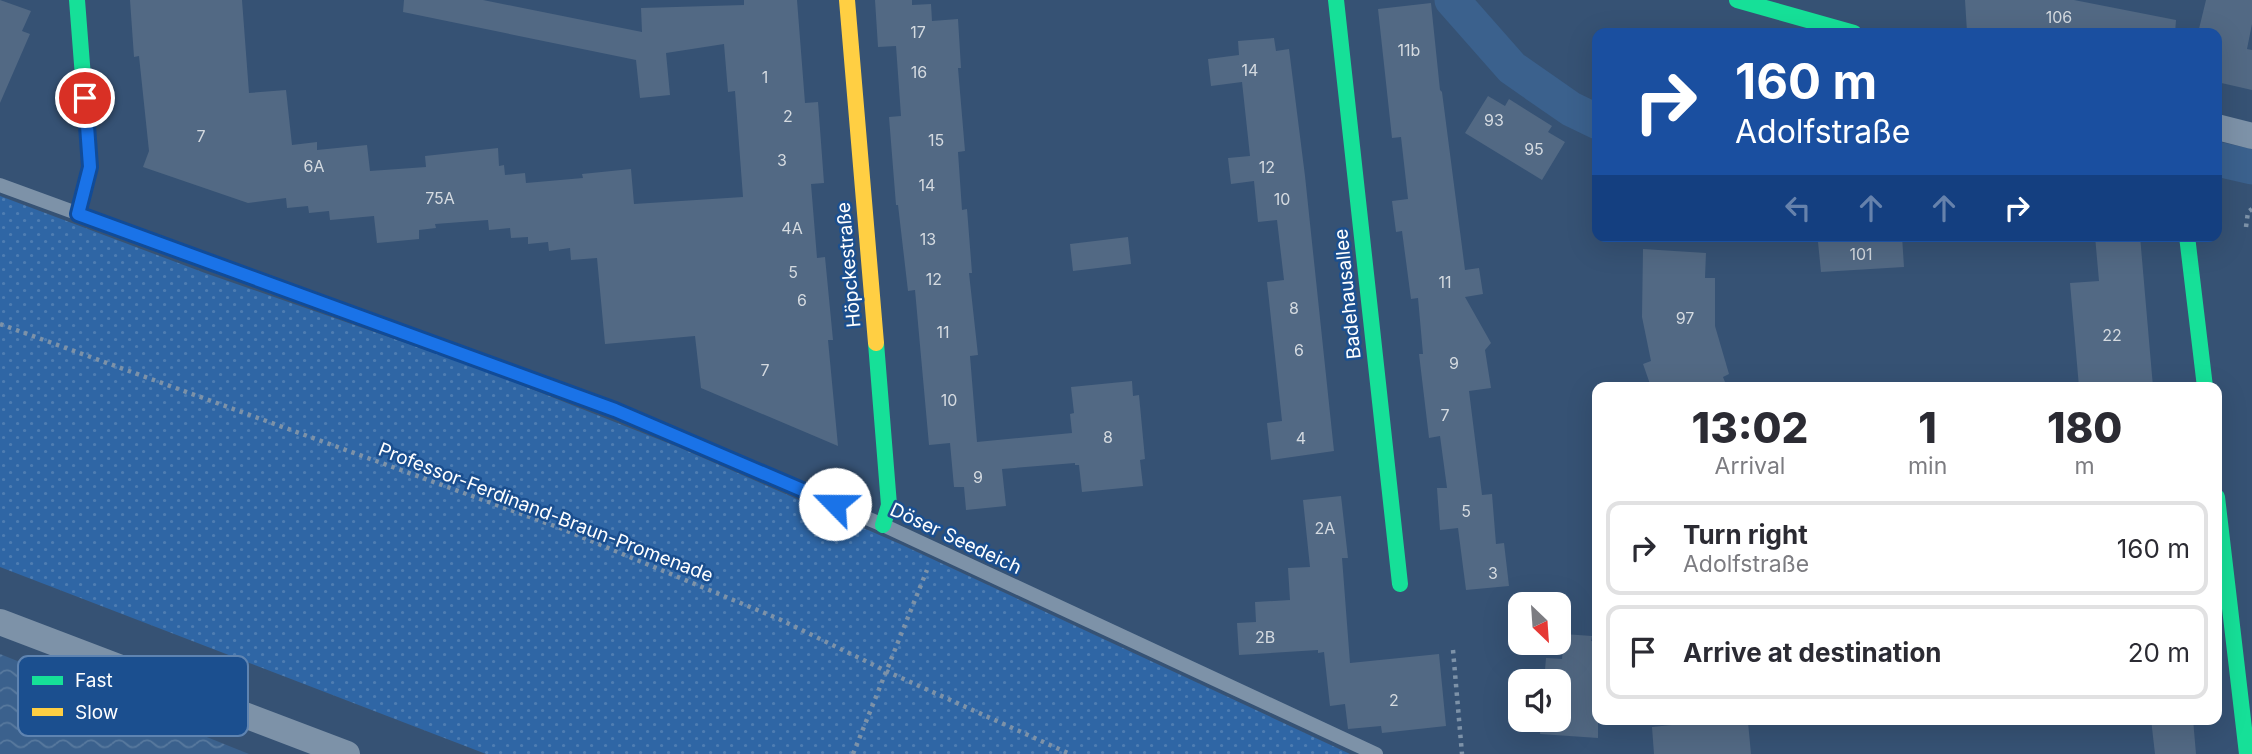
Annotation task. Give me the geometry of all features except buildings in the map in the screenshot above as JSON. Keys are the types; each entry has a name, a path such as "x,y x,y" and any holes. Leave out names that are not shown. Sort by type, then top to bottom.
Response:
{"street":[{"path":"77,0 90,167 78,214"},
{"name":"Höpckestraße","path":"847,0 889,505 883,525"},
{"name":"Badehausallee","path":"1336,0 1400,584"},
{"path":"1737,0 1836,28"},
{"path":"2222,128 2252,136"},
{"path":"2188,242 2203,382"},
{"path":"2222,540 2247,754"},
{"path":"0,622 89,656"},
{"path":"248,716 347,754"}],"lane":[{"name":"Döser Seedeich","path":"0,185 615,410 883,525 1376,754"}],"path":[{"path":"2246,227 2248,212 2252,209"},
{"name":"Professor-Ferdinand-Braun-Promenade","path":"0,324 560,528 779,619 886,671 1070,754"},
{"path":"853,754 920,587"},
{"path":"1453,650 1462,754"}],"shaded area":[{"path":"0,196 205,273 486,371 678,447 900,544 1350,754 486,754 248,662 248,656 231,656 0,567"}],"water":[{"path":"0,654 18,661 18,736 204,736 249,754 0,754"}],"waterway":[{"path":"1452,0 1512,68 1571,109 1592,119"},
{"path":"2222,160 2252,167"}],"traffic: fast":[{"path":"77,0 90,167 78,214"},
{"path":"1336,0 1400,584"},
{"path":"1737,0 1836,28"},
{"path":"2188,242 2204,382"},
{"path":"876,343 889,505 883,525"},
{"path":"2222,540 2247,754"}],"traffic: slow":[{"path":"847,0 876,343"}],"route":[{"path":"85,98 90,167 78,214 615,410 835,504"}]}
